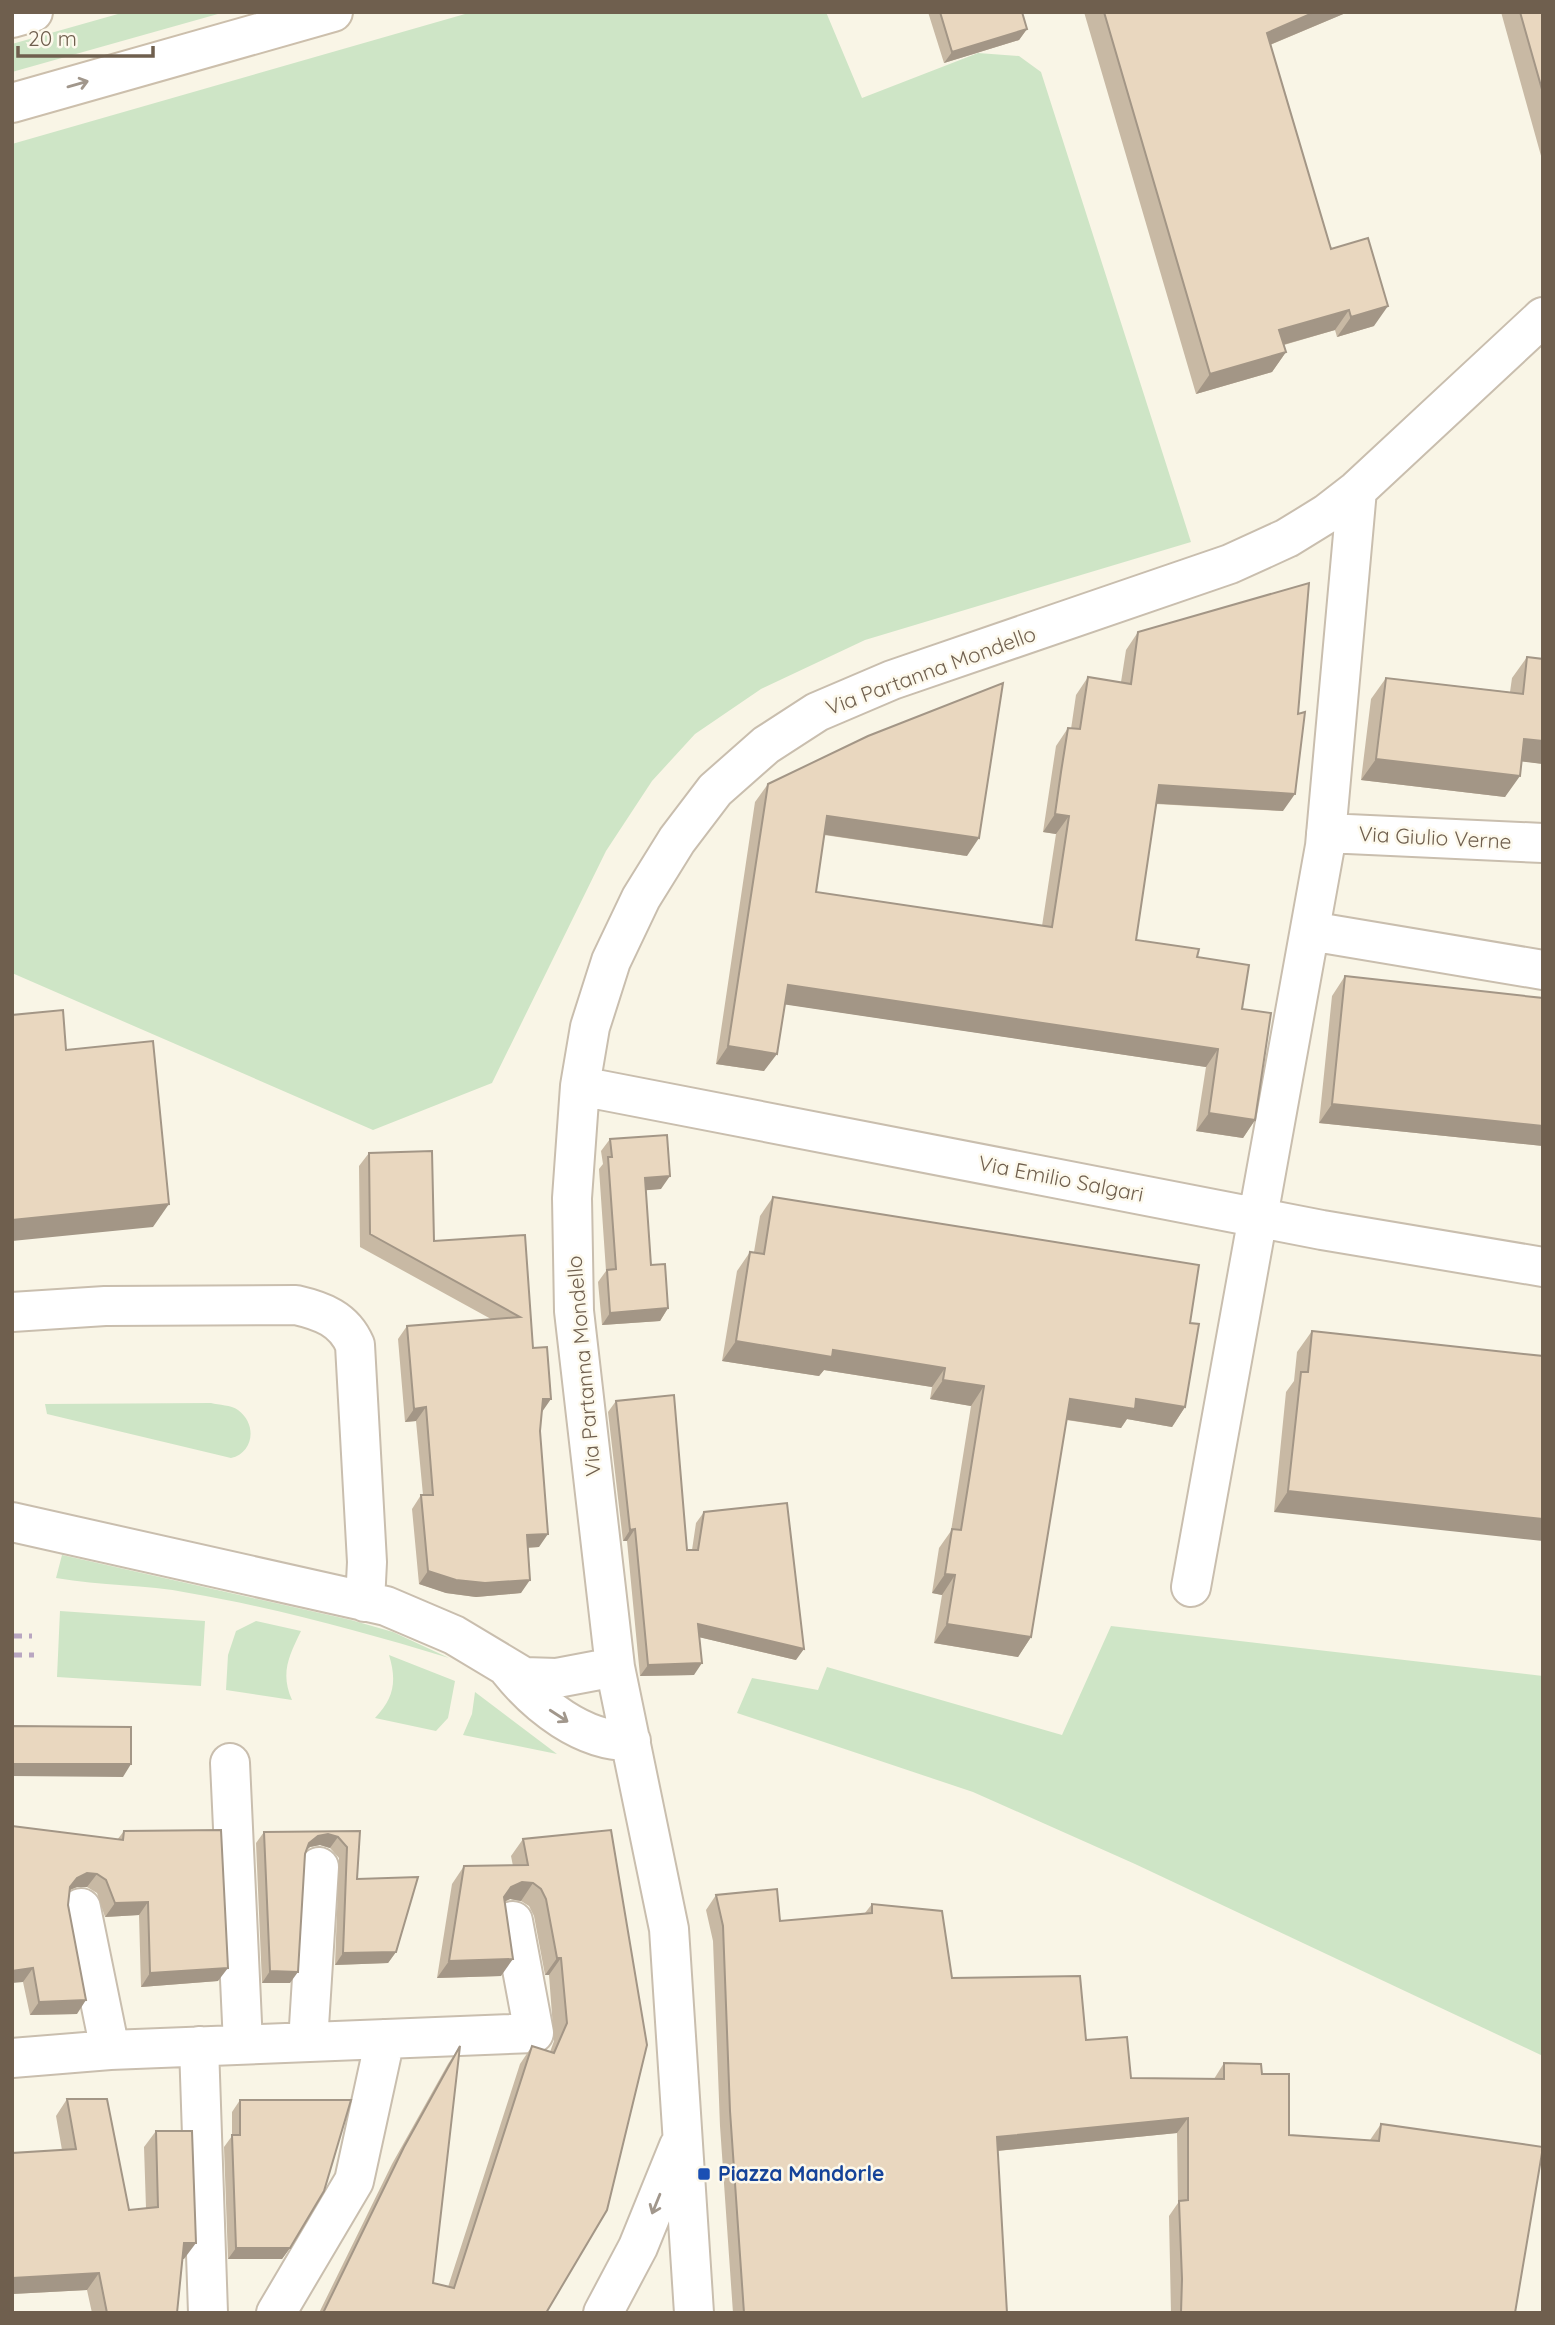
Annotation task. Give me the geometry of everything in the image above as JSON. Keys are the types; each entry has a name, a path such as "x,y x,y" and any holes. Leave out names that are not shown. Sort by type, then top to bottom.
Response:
{"street":[{"path":"12,18 33,12"},
{"path":"12,103 333,12"},
{"name":"Via Partanna Mondello","path":"681,2141 669,1929 615,1667 574,1311 572,1198 580,1086 590,1027 611,961 641,898 677,840 715,790 766,745 817,712 892,680 1230,565 1287,538 1326,514 1357,490 1543,317"},
{"path":"1191,1587 1326,833 1357,490"},
{"name":"Via Giulio Verne","path":"1326,833 1543,843"},
{"path":"1310,931 1543,970"},
{"name":"Via Emilio Salgari","path":"580,1086 1259,1217 1543,1267"},
{"path":"12,1311 105,1306 296,1305 317,1310 336,1320 349,1332 355,1345 368,1562 365,1602"},
{"path":"12,1522 365,1602 424,1620 454,1635 509,1670 537,1700 575,1726 603,1738 631,1741"},
{"path":"509,1670 540,1679 615,1667"},
{"path":"230,1763 243,2044"},
{"path":"308,2042 319,1867"},
{"path":"82,1908 110,2050"},
{"path":"12,2058 110,2050 534,2033 513,1921"},
{"path":"276,2313 354,2181 385,2039"},
{"path":"199,2046 208,2313"},
{"path":"603,2313 638,2247 681,2141"},
{"path":"681,2141 694,2313"}],"green space":[{"path":"125,12 225,12 12,72 12,44"},
{"path":"472,12 826,12 862,98 978,53 1019,56 1041,72 1191,542 865,640 761,689 695,734 652,781 606,851 492,1083 373,1130 12,973 12,144"},
{"path":"211,1403 235,1408 248,1423 248,1445 238,1455 231,1458 47,1414 45,1404"},
{"path":"62,1555 351,1620 393,1632 449,1658 320,1621 222,1599 172,1590 56,1578"},
{"path":"60,1611 205,1621 201,1686 57,1677"},
{"path":"256,1621 301,1631 286,1673 292,1700 226,1690 228,1655 236,1631"},
{"path":"1111,1626 1543,1676 1543,2056 1135,1864 973,1792 737,1713 752,1678 818,1690 827,1667 1062,1735"},
{"path":"389,1655 455,1681 448,1718 436,1731 375,1718 392,1689 393,1673"},
{"path":"475,1692 557,1754 463,1735 472,1714"}],"building":[{"path":"940,12 1022,12 1027,29 952,52"},
{"path":"1104,12 1315,12 1267,33 1331,249 1368,238 1388,306 1351,317 1349,310 1279,330 1286,352 1210,374"},
{"path":"1520,12 1543,12 1543,93"},
{"path":"1309,583 1298,714 1305,712 1295,794 1159,785 1136,940 1199,949 1197,957 1249,965 1242,1009 1271,1013 1255,1120 1209,1113 1218,1049 788,985 777,1054 728,1046 768,784 868,736 1003,683 979,838 827,816 816,892 1052,927 1069,816 1055,814 1061,772 1068,728 1080,729 1088,677 1131,684 1138,632"},
{"path":"1527,657 1543,659 1543,741 1524,739 1520,776 1376,759 1386,678 1523,694"},
{"path":"1345,976 1543,998 1543,1126 1332,1104"},
{"path":"63,1010 66,1050 153,1041 169,1204 12,1220 12,1015"},
{"path":"667,1135 670,1176 645,1178 651,1265 665,1264 668,1308 610,1313 607,1270 616,1269 608,1157 612,1157 610,1139"},
{"path":"432,1151 434,1241 525,1235 533,1348 547,1347 551,1399 543,1399 540,1431 548,1534 527,1535 530,1580 485,1583 456,1580 428,1571 421,1495 433,1495 426,1407 414,1409 407,1326 520,1317 370,1234 369,1153"},
{"path":"773,1197 1199,1265 1190,1323 1199,1324 1185,1407 1136,1399 1135,1409 1070,1399 1031,1637 947,1624 955,1575 945,1574 952,1529 961,1530 984,1386 943,1380 945,1368 833,1350 832,1357 736,1341 750,1252 764,1254"},
{"path":"1312,1331 1543,1356 1543,1519 1288,1491 1301,1372 1308,1372"},
{"path":"674,1395 687,1550 698,1550 704,1512 787,1503 804,1649 698,1624 702,1663 648,1665 635,1529 630,1530 616,1401"},
{"path":"12,1726 131,1727 131,1764 12,1764"},
{"path":"12,1826 123,1840 124,1831 221,1830 228,1968 150,1973 148,1902 115,1903 106,1880 97,1874 87,1873 77,1878 70,1887 68,1905 86,2000 39,2002 33,1968 12,1971"},
{"path":"611,1830 647,2045 607,2210 546,2313 323,2313 404,2147 460,2046 433,2283 454,2288 532,2046 554,2053 567,2023 561,1958 557,1958 546,1899 541,1889 533,1883 522,1882 511,1887 504,1897 513,1959 449,1961 464,1866 528,1865 523,1839"},
{"path":"360,1831 357,1879 418,1877 396,1952 343,1953 347,1847 338,1837 328,1834 318,1836 309,1843 305,1854 298,1972 270,1971 264,1832"},
{"path":"777,1889 780,1921 872,1913 872,1904 942,1911 952,1978 1080,1976 1086,2040 1127,2037 1131,2078 1224,2079 1224,2063 1261,2064 1262,2074 1289,2074 1289,2135 1379,2141 1381,2124 1543,2147 1515,2313 1181,2313 1179,2201 1188,2200 1188,2118 997,2137 1007,2313 744,2313 730,2111 723,1926 716,1895"},
{"path":"67,2099 107,2099 129,2210 158,2207 156,2131 192,2131 196,2243 184,2243 177,2313 107,2313 99,2273 12,2278 12,2153 76,2149"},
{"path":"240,2100 351,2100 324,2191 290,2248 236,2248 232,2135 240,2135"}],"railway":[{"path":"12,1636 32,1636"},
{"path":"12,1655 34,1655"}],"place":[{"name":"Piazza Mandorle","path":"704,2174"}]}
